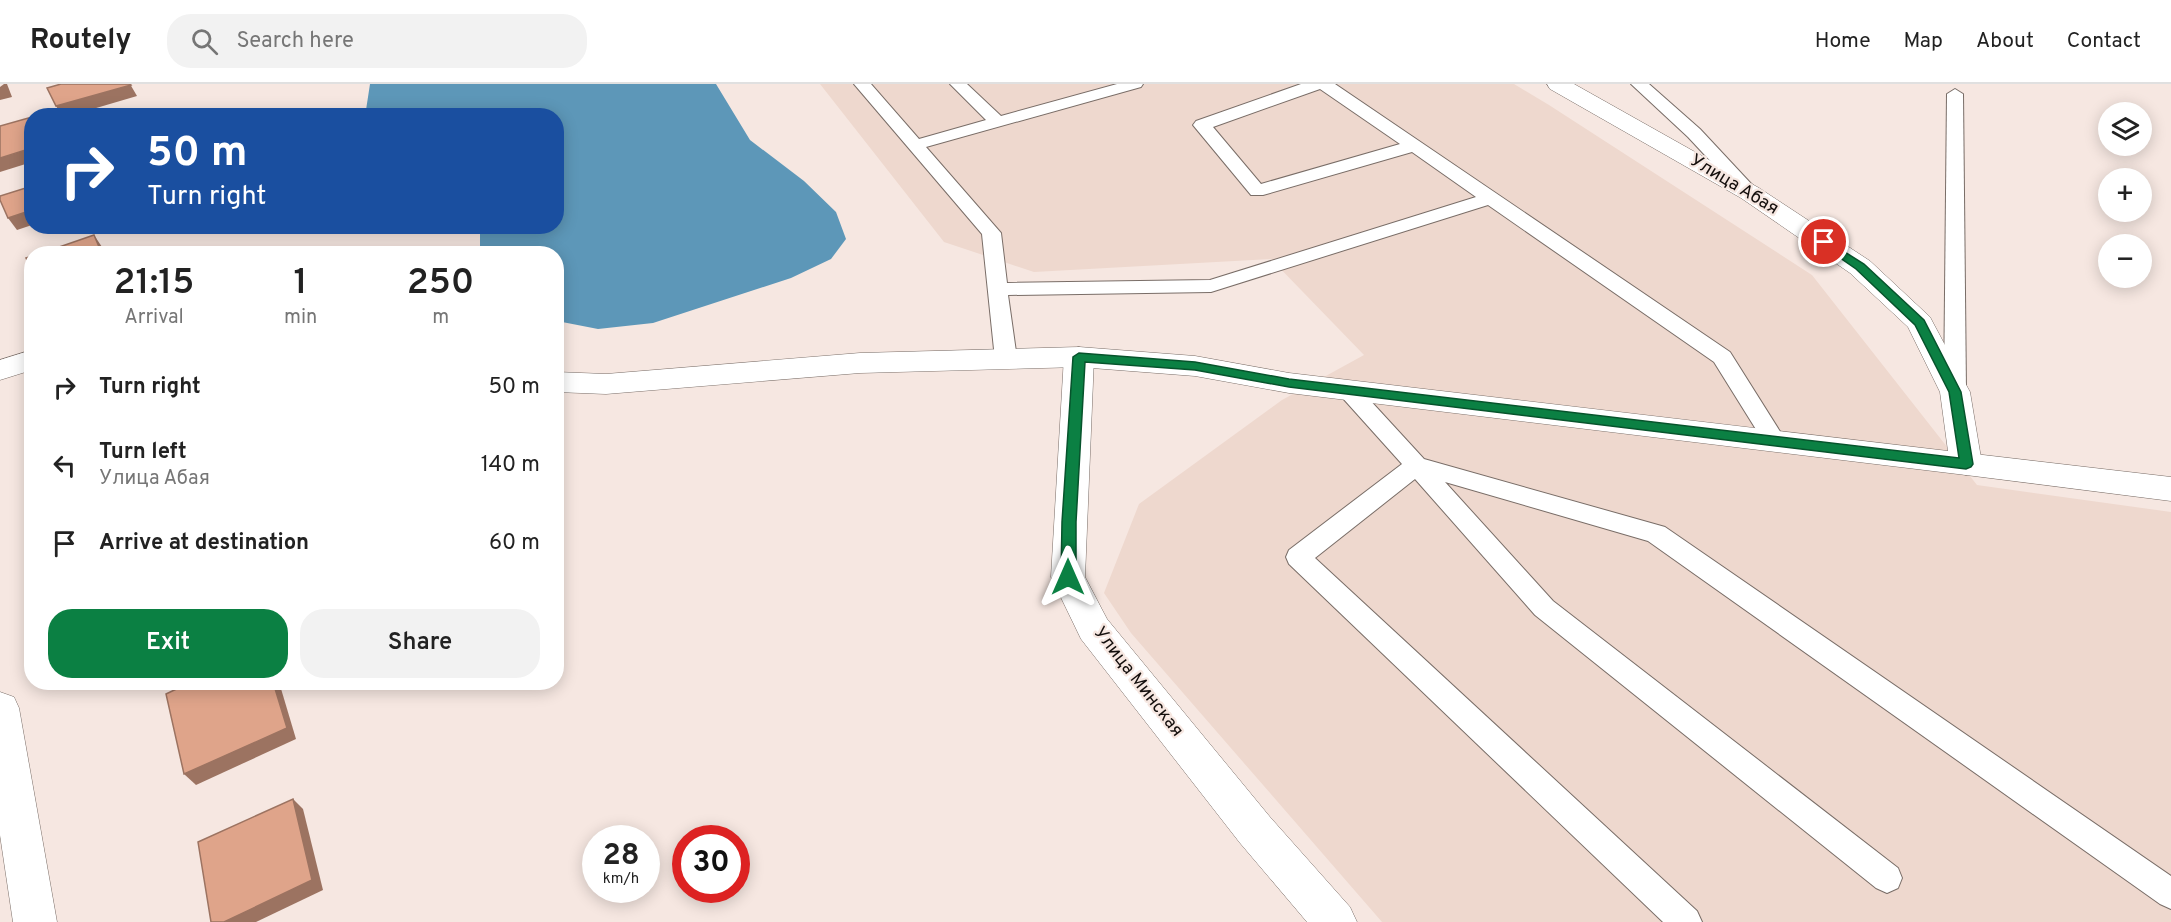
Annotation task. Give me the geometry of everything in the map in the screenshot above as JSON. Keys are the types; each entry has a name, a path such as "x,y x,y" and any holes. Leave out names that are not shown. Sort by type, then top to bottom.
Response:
{"street":[{"name":"Улица Абая","path":"1558,84 1750,193 1860,267 1920,323 1955,392 1966,464"},
{"path":"564,382 606,384 860,363 1079,357 1195,366 1289,383 1966,464 2167,493"},
{"name":"Улица Минская","path":"1079,357 1068,577 1094,629 1255,830 1335,922"},
{"path":"0,370 24,362"},
{"path":"0,708 35,922"}],"lane":[{"path":"862,84 991,233 1006,359"},
{"path":"958,84 998,122"},
{"path":"1068,84 1084,98"},
{"path":"915,144 1135,84"},
{"path":"1317,84 1202,125 1257,191 1414,146"},
{"path":"1324,84 1722,357 1775,441"},
{"path":"1639,84 1694,133 1750,193"},
{"path":"1955,94 1955,392"},
{"path":"998,289 1211,286 1490,198"},
{"path":"1348,390 1544,608 1887,878"},
{"path":"1416,465 1656,534 2171,894"},
{"path":"1416,465 1298,557 1686,922"}],"shaded area":[{"path":"820,84 1514,84 1549,105 1812,275 1977,485 2171,512 2171,922 1382,922 1131,633 1104,593 1139,504 1282,400 1364,355 1271,259 1034,272 944,242"}],"water":[{"path":"370,84 716,84 750,140 804,181 836,212 846,239 831,259 791,278 653,323 598,329 564,322 564,246 480,246 480,234 564,234 564,108 366,108"}],"building":[{"path":"61,84 131,85 56,106 47,88"},
{"path":"24,119 24,150 0,158 0,126"},
{"path":"24,188 24,213 8,218 0,196"},
{"path":"94,235 99,246 62,246"},
{"path":"174,690 275,690 287,728 184,774 166,694"},
{"path":"293,799 312,880 224,922 211,922 198,842"}],"route":[{"path":"1068,577 1079,357 1195,366 1289,383 1966,464 1955,392 1920,323 1860,267 1824,242"}]}
